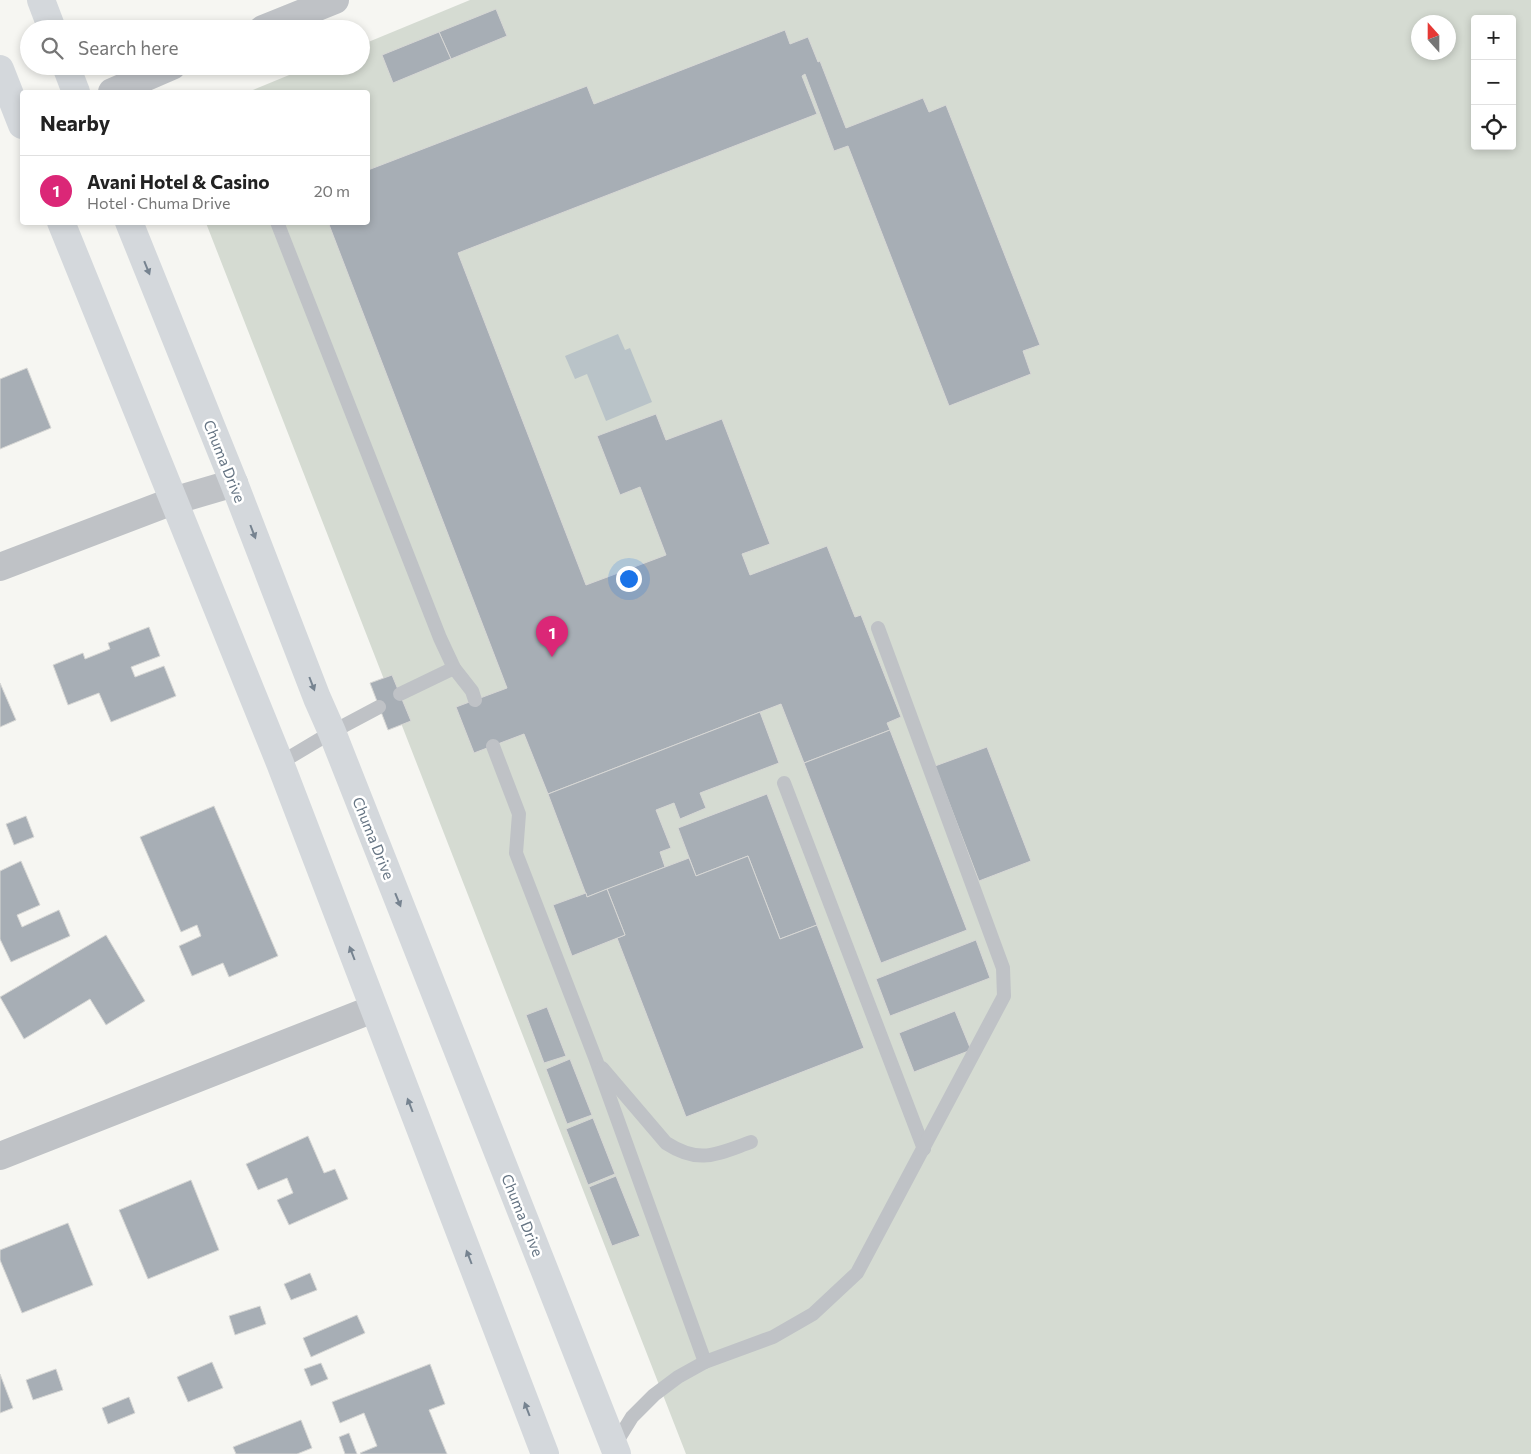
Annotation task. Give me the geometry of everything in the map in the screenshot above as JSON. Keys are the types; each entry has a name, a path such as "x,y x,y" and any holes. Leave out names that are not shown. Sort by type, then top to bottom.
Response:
{"main road":[{"path":"40,0 48,20"},
{"path":"0,69 20,120"},
{"path":"69,75 75,90"},
{"path":"63,225 280,763 545,1454"},
{"name":"Chuma Drive","path":"130,225 616,1450"}],"street":[{"path":"285,20 334,0"},
{"path":"117,90 151,75"},
{"path":"0,567 173,501 234,483"},
{"path":"0,1156 374,1009"}],"lane":[{"path":"278,225 429,610 454,668 472,691 475,700"},
{"path":"616,1450 632,1417 654,1395 678,1377 705,1362 773,1337 813,1314 857,1273 1004,996 1003,968 878,628"},
{"path":"400,694 454,668"},
{"path":"280,763 378,706"},
{"path":"493,746 519,814 516,853 596,1060 705,1362"},
{"path":"784,783 924,1149"},
{"path":"596,1060 666,1143 678,1151 693,1156 712,1156 751,1142"}],"shaded area":[{"path":"470,0 1531,0 1531,1454 686,1454 207,225 370,225 370,90 253,90 289,75 370,75 370,41"},
{"path":"618,334 625,350 630,348 652,402 606,421 587,374 575,379 565,356"}],"building":[{"path":"496,9 507,36 451,59 439,32"},
{"path":"785,30 790,44 808,37 818,62 820,61 846,128 923,98 929,112 946,105 1040,345 1023,351 1031,374 949,406 848,146 834,151 805,74 802,76 817,114 458,253 586,585 666,555 640,487 620,495 597,436 656,414 666,440 722,419 770,544 742,554 750,575 827,546 855,617 861,615 901,717 887,723 890,730 804,763 781,704 548,794 524,734 474,753 456,707 507,688 329,225 370,225 370,169 587,86 594,104"},
{"path":"439,32 451,59 393,83 382,55"},
{"path":"27,368 51,428 0,449 0,379"},
{"path":"149,627 160,656 131,667 135,677 164,666 176,696 111,722 99,693 68,705 53,665 83,653 85,659 110,649 108,643"},
{"path":"392,675 411,721 388,730 370,683"},
{"path":"0,683 16,720 0,727"},
{"path":"760,712 779,763 700,793 706,808 680,819 674,803 656,810 671,848 660,852 665,867 587,897 548,794"},
{"path":"890,730 967,930 881,963 804,763"},
{"path":"987,747 1031,861 979,881 935,766"},
{"path":"767,794 817,925 780,939 748,856 696,876 678,828"},
{"path":"214,806 278,956 229,977 223,963 192,976 179,946 201,936 197,925 181,932 140,837"},
{"path":"26,816 34,837 14,845 6,824"},
{"path":"748,856 780,939 817,925 864,1048 686,1117 617,938 625,935 607,889 689,858 696,876"},
{"path":"21,861 40,905 17,915 22,927 59,910 70,936 11,962 0,939 0,871"},
{"path":"607,889 625,935 572,956 553,905 586,893 587,897"},
{"path":"106,935 145,1001 106,1025 90,999 24,1039 0,997"},
{"path":"976,940 990,978 890,1016 876,979"},
{"path":"547,1007 566,1056 544,1063 526,1015"},
{"path":"955,1011 971,1050 914,1072 899,1033"},
{"path":"570,1059 592,1115 567,1124 546,1069"},
{"path":"593,1118 615,1174 588,1185 566,1129"},
{"path":"308,1136 324,1173 335,1169 348,1199 289,1225 277,1200 293,1193 287,1178 258,1190 246,1164"},
{"path":"616,1176 640,1236 612,1246 589,1187"},
{"path":"191,1180 219,1250 148,1279 119,1210"},
{"path":"68,1223 93,1285 22,1313 0,1260 0,1250"},
{"path":"310,1273 317,1290 291,1300 284,1284"},
{"path":"260,1306 266,1324 235,1335 229,1316"},
{"path":"357,1315 365,1333 311,1357 303,1338"},
{"path":"212,1362 223,1388 188,1402 177,1377"},
{"path":"321,1363 328,1379 311,1386 304,1369"},
{"path":"430,1364 445,1404 429,1410 447,1454 361,1454 377,1446 364,1413 340,1423 332,1402"},
{"path":"56,1369 63,1390 33,1400 26,1380"},
{"path":"0,1374 13,1408 0,1413"},
{"path":"129,1397 135,1413 108,1424 102,1408"},
{"path":"301,1420 312,1448 297,1454 236,1454 233,1447"},
{"path":"349,1433 357,1454 345,1454 339,1437"}],"place":[{"name":"Avani Hotel & Casino","path":"552,657"}]}
